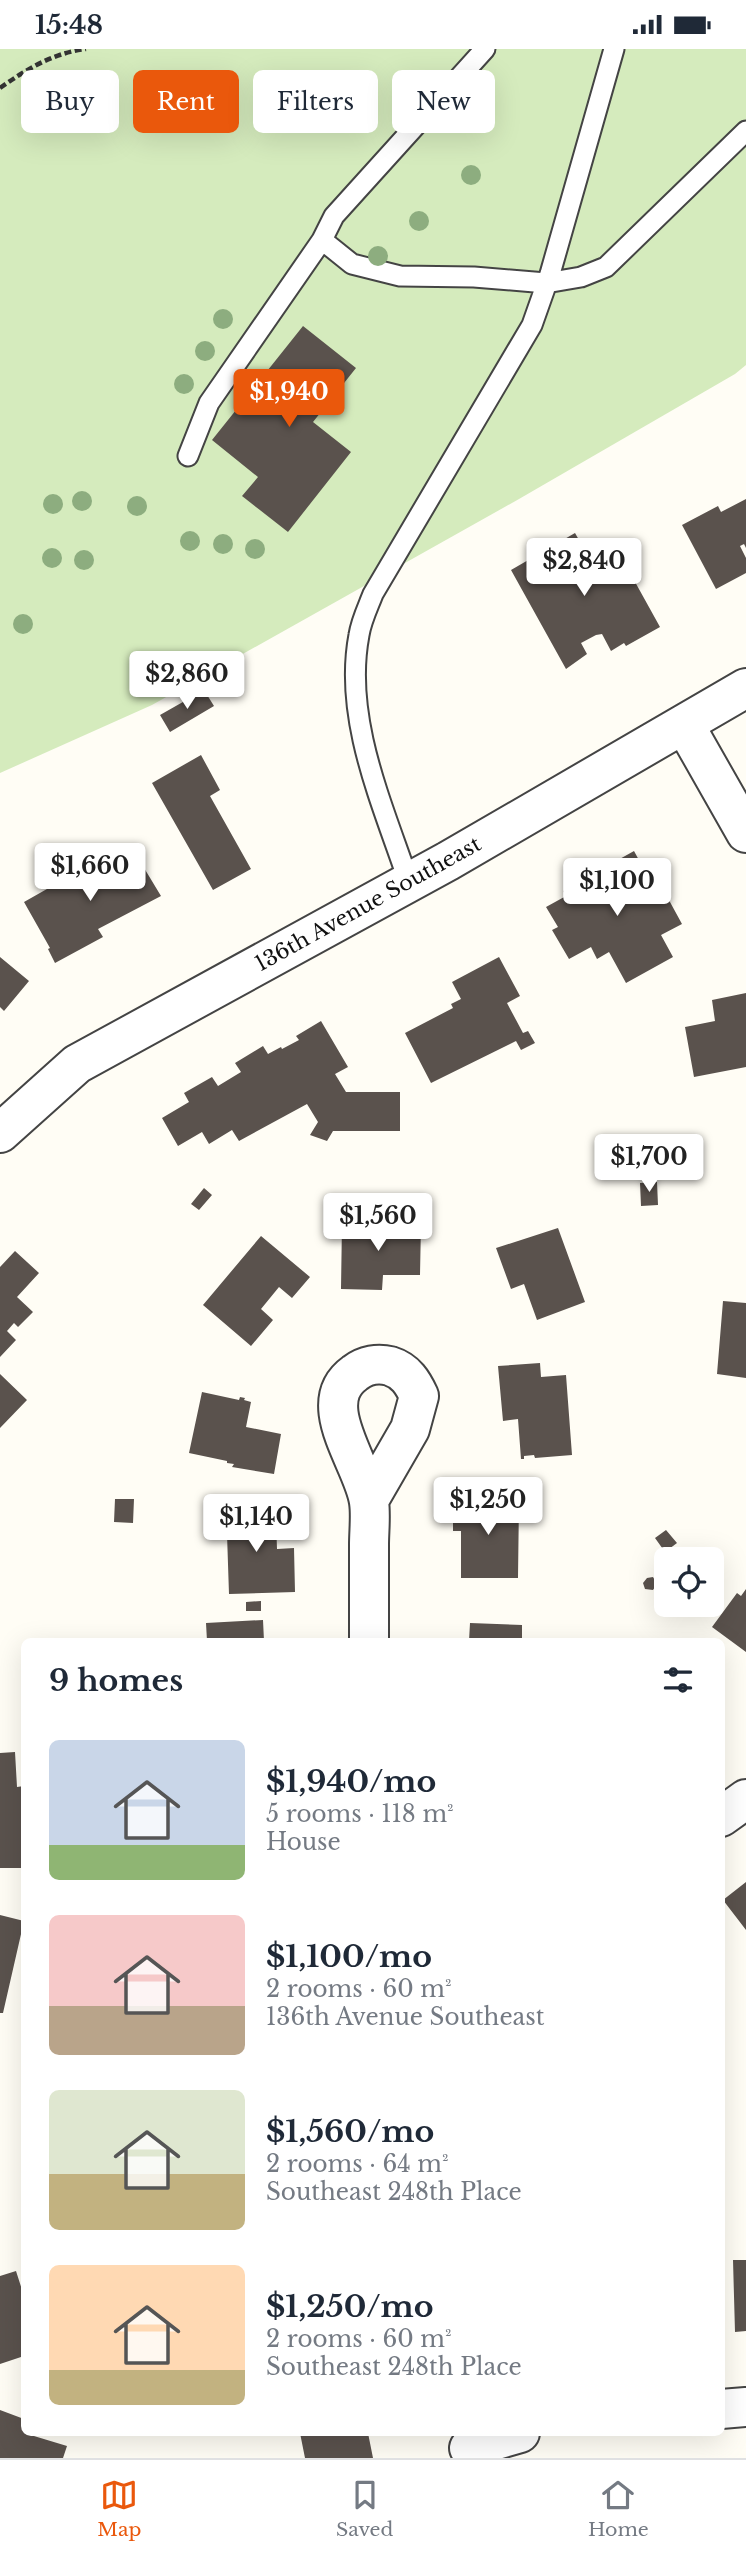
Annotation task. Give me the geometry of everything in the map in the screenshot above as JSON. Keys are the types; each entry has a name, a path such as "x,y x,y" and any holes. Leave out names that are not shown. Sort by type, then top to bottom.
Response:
{"street":[{"name":"136th Avenue Southeast","path":"0,1133 77,1064 409,883 746,688"},
{"path":"684,724 746,834"},
{"path":"369,1500 369,1638"},
{"path":"725,1815 746,1799"},
{"path":"725,2409 746,2407"},
{"path":"467,2446 508,2436"}],"lane":[{"path":"188,456 209,403 322,240 334,216 485,49"},
{"path":"409,883 363,745 356,693 359,635 373,594 533,325 614,49"},
{"path":"322,240 352,264 400,275 547,283 581,277 606,267 746,131"}],"path":[{"path":"0,88 32,66 67,51 86,49"}],"green space":[{"path":"0,49 746,49 746,365 735,374 519,499 152,705 0,773"}],"building":[{"path":"303,326 356,368 313,422 351,452 288,532 242,496 258,477 212,440"},
{"path":"746,499 746,548 744,544 740,546 746,558 746,573 716,589 682,525 718,506 721,512"},
{"path":"575,533 583,547 597,539 608,560 619,553 660,627 626,646 624,643 611,651 602,634 596,635 581,643 587,654 566,669 511,570"},
{"path":"204,690 214,706 170,732 160,715"},
{"path":"201,755 220,790 210,796 251,869 213,890 152,783"},
{"path":"634,851 646,873 652,869 682,924 661,935 673,957 626,983 609,952 597,959 591,947 569,959 552,930 558,927 546,907 566,896 563,891 587,877 589,880 602,873 600,870"},
{"path":"135,853 161,896 98,929 103,937 55,963 48,949 50,948 24,902 107,855 113,865"},
{"path":"0,957 29,981 4,1011 0,1007"},
{"path":"499,957 520,996 507,1003 523,1033 528,1031 535,1043 521,1050 516,1041 431,1083 405,1033 453,1008 451,1004 461,999 452,982"},
{"path":"746,993 746,1067 694,1077 685,1027 715,1021 712,1000"},
{"path":"321,1021 348,1067 335,1074 346,1092 400,1092 400,1131 333,1131 327,1141 310,1135 318,1122 307,1104 239,1141 232,1130 209,1144 202,1132 178,1146 162,1118 189,1102 184,1093 212,1077 218,1086 241,1072 235,1063 263,1046 268,1054 281,1047 282,1049 299,1040 296,1036"},
{"path":"657,1182 658,1205 641,1206 640,1183"},
{"path":"204,1188 212,1195 199,1210 191,1204"},
{"path":"342,1223 421,1224 420,1275 383,1275 382,1290 341,1289"},
{"path":"558,1228 585,1302 537,1320 524,1284 511,1289 496,1248"},
{"path":"261,1236 310,1277 292,1298 279,1287 261,1309 273,1320 251,1346 203,1305"},
{"path":"15,1251 39,1273 17,1297 33,1312 18,1327 14,1323 7,1331 16,1340 0,1357 0,1267"},
{"path":"723,1301 746,1303 746,1378 717,1374"},
{"path":"540,1363 541,1377 566,1375 572,1455 535,1458 534,1455 521,1459 518,1419 503,1421 498,1366"},
{"path":"0,1374 27,1400 0,1428"},
{"path":"202,1392 239,1400 240,1397 245,1398 244,1400 251,1402 246,1427 281,1434 274,1474 232,1467 234,1464 227,1461 189,1453"},
{"path":"115,1499 134,1499 133,1523 114,1522"},
{"path":"453,1499 519,1500 518,1578 461,1578 461,1531 453,1531"},
{"path":"260,1503 260,1521 276,1520 277,1549 294,1548 295,1592 229,1594 226,1504"},
{"path":"666,1530 677,1543 672,1547 661,1547 655,1538"},
{"path":"647,1578 654,1579 653,1590 645,1589 643,1583"},
{"path":"746,1589 746,1652 712,1627 719,1617 724,1617 724,1611 737,1593 741,1596"},
{"path":"261,1601 261,1611 246,1611 246,1602"},
{"path":"263,1620 264,1638 207,1638 206,1623"},
{"path":"470,1623 522,1625 522,1638 469,1638"},
{"path":"15,1752 17,1787 21,1786 21,1868 0,1868 0,1753"},
{"path":"746,1882 746,1930 725,1903 725,1898"},
{"path":"0,1915 21,1920 21,1934 3,2013 0,2013"},
{"path":"733,2260 746,2260 746,2331 735,2332"},
{"path":"16,2271 21,2287 21,2357 0,2364 0,2276"},
{"path":"0,2410 21,2418 21,2436 34,2436 67,2446 63,2458 0,2458"},
{"path":"301,2436 369,2436 373,2458 305,2458"}]}
